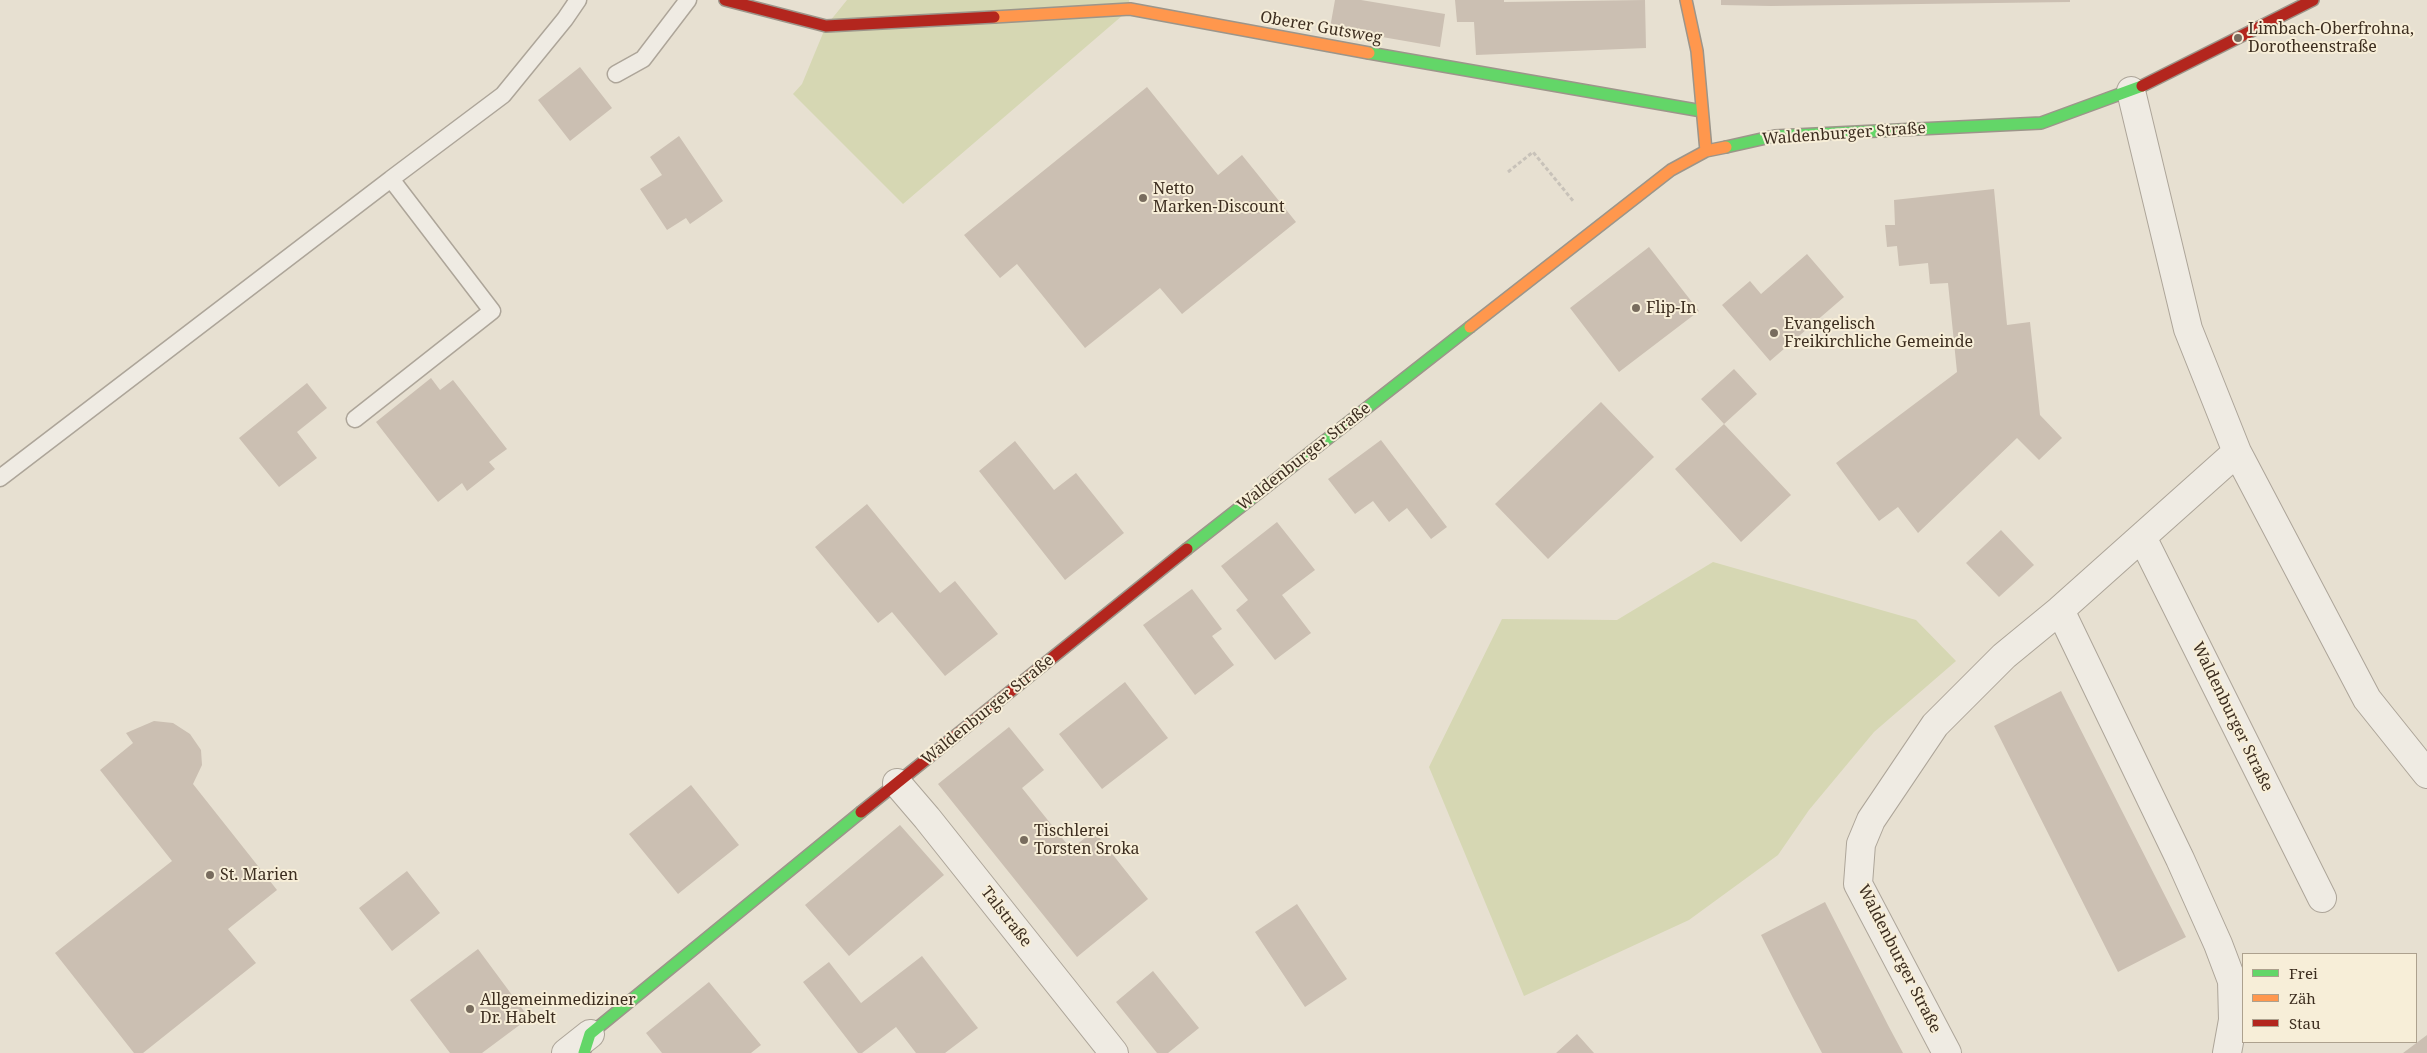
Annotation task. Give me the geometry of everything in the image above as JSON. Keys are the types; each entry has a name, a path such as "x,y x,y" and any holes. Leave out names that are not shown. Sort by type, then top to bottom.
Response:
{"main road":[{"name":"Oberer Gutsweg","path":"725,0 826,26 1130,9 1516,80 1702,111"},
{"path":"1686,0 1697,51 1706,151"},
{"name":"Waldenburger Straße","path":"587,1044 897,783 1217,525 1671,170 1706,151 1775,136 2041,123 2131,91 2313,0"}],"street":[{"path":"2131,91 2188,329 2237,452 2367,699 2427,774"},
{"name":"Waldenburger Straße","path":"1946,1053 1858,884 1861,844 1872,820 1935,725 2004,656 2060,610 2237,452"},
{"name":"Waldenburger Straße","path":"2142,537 2322,898"},
{"path":"2060,610 2180,859 2218,944 2232,981 2233,1020 2227,1053"},
{"name":"Talstraße","path":"897,783 934,826 1114,1053"},
{"path":"566,1053 587,1044"}],"lane":[{"path":"0,478 503,95 565,19 578,0"},
{"path":"616,74 643,59 688,0"},
{"path":"355,419 492,311 391,179"}],"path":[{"path":"1508,172 1533,152 1560,184"}],"green space":[{"path":"847,0 1129,0 1130,9 903,204 793,94 802,84 826,26"},
{"path":"1713,562 1916,620 1956,661 1874,732 1809,810 1778,855 1689,920 1524,996 1429,767 1502,619 1617,620"}],"building":[{"path":"1335,0 1361,0 1445,14 1440,47 1330,28"},
{"path":"1455,0 1504,0 1504,2 1645,0 1646,48 1476,55 1474,22 1457,22"},
{"path":"1721,0 2070,0 2070,2 1771,6 1721,5"},
{"path":"580,67 612,108 570,141 538,100"},
{"name":"Netto Marken-Discount","path":"1147,87 1218,175 1242,155 1296,222 1182,314 1160,288 1085,348 1017,264 1000,278 964,235"},
{"path":"679,136 723,201 690,224 686,218 667,230 640,189 662,175 650,157"},
{"path":"1994,189 2007,325 2030,322 2040,415 2062,438 2039,460 2017,438 1918,533 1898,507 1879,521 1836,463 1957,372 1948,283 1930,284 1928,263 1899,266 1897,246 1887,247 1885,225 1895,225 1894,200"},
{"path":"1649,247 1699,311 1619,372 1570,308"},
{"name":"Evangelisch Freikirchliche Gemeinde","path":"1807,254 1844,297 1770,361 1722,305 1750,281 1761,294"},
{"path":"1734,369 1757,394 1724,424 1701,399"},
{"path":"431,378 440,390 453,380 507,449 489,462 495,469 467,491 462,483 438,502 376,422"},
{"path":"307,383 327,408 297,432 317,458 279,487 239,438"},
{"path":"1601,402 1654,457 1548,559 1495,504"},
{"path":"1724,424 1791,495 1741,542 1675,469"},
{"path":"1381,440 1447,527 1431,539 1407,508 1389,522 1373,501 1355,514 1328,479"},
{"path":"1015,441 1054,490 1076,473 1124,533 1065,580 979,471"},
{"path":"867,504 940,593 955,581 998,634 945,676 892,612 878,623 815,547"},
{"path":"1277,522 1315,570 1282,595 1311,633 1275,660 1236,610 1248,600 1221,566"},
{"path":"2001,530 2034,565 1999,597 1966,563"},
{"path":"1192,589 1222,629 1212,636 1234,665 1195,695 1143,625"},
{"path":"1125,682 1168,738 1102,789 1059,734"},
{"path":"2061,691 2186,937 2118,972 1994,726"},
{"name":"St. Marien","path":"154,721 173,723 190,734 201,750 202,765 193,784 277,890 228,929 256,963 143,1053 134,1053 55,953 172,861 100,770 133,743 126,733"},
{"name":"Tischlerei Torsten Sroka","path":"1009,727 1044,770 1022,788 1071,849 1094,831 1148,899 1077,957 938,784"},
{"path":"691,785 739,845 678,894 629,834"},
{"path":"900,825 944,875 849,956 805,905"},
{"path":"407,871 440,913 392,951 359,908"},
{"path":"1825,902 1903,1053 1822,1053 1793,998 1761,935"},
{"path":"1297,904 1347,979 1305,1007 1255,932"},
{"name":"Allgemeinmediziner Dr. Habelt","path":"478,949 529,1018 482,1053 450,1053 410,1000"},
{"path":"922,956 978,1028 945,1053 916,1053 896,1027 862,1053 858,1053 803,982 829,962 861,1003"},
{"path":"1153,971 1199,1028 1168,1053 1157,1053 1116,1002"},
{"path":"709,982 761,1045 751,1053 662,1053 646,1033"},
{"path":"1577,1034 1594,1053 1556,1053"},
{"path":"2427,1035 2427,1053 2403,1053 2417,1043"}],"traffic: fast":[{"path":"1369,53 1702,111"},
{"path":"1726,147 1775,136 2041,123 2142,86"},
{"path":"1187,549 1470,327"},
{"path":"584,1053 590,1034 861,812"}],"traffic: slow":[{"path":"1686,0 1697,51 1706,151"},
{"path":"994,17 1130,9 1369,53"},
{"path":"1470,327 1671,170 1706,151 1726,147"}],"traffic: jam":[{"path":"725,0 826,26 994,17"},
{"path":"2142,86 2313,0"},
{"path":"861,812 1187,549"}],"place":[{"name":"Limbach-Oberfrohna, Dorotheenstraße","path":"2238,38"},
{"name":"Netto Marken-Discount","path":"1143,198"},
{"name":"Flip-In","path":"1636,308"},
{"name":"Evangelisch Freikirchliche Gemeinde","path":"1774,333"},
{"name":"Tischlerei Torsten Sroka","path":"1024,840"},
{"name":"St. Marien","path":"210,875"},
{"name":"Allgemeinmediziner Dr. Habelt","path":"470,1009"}]}
